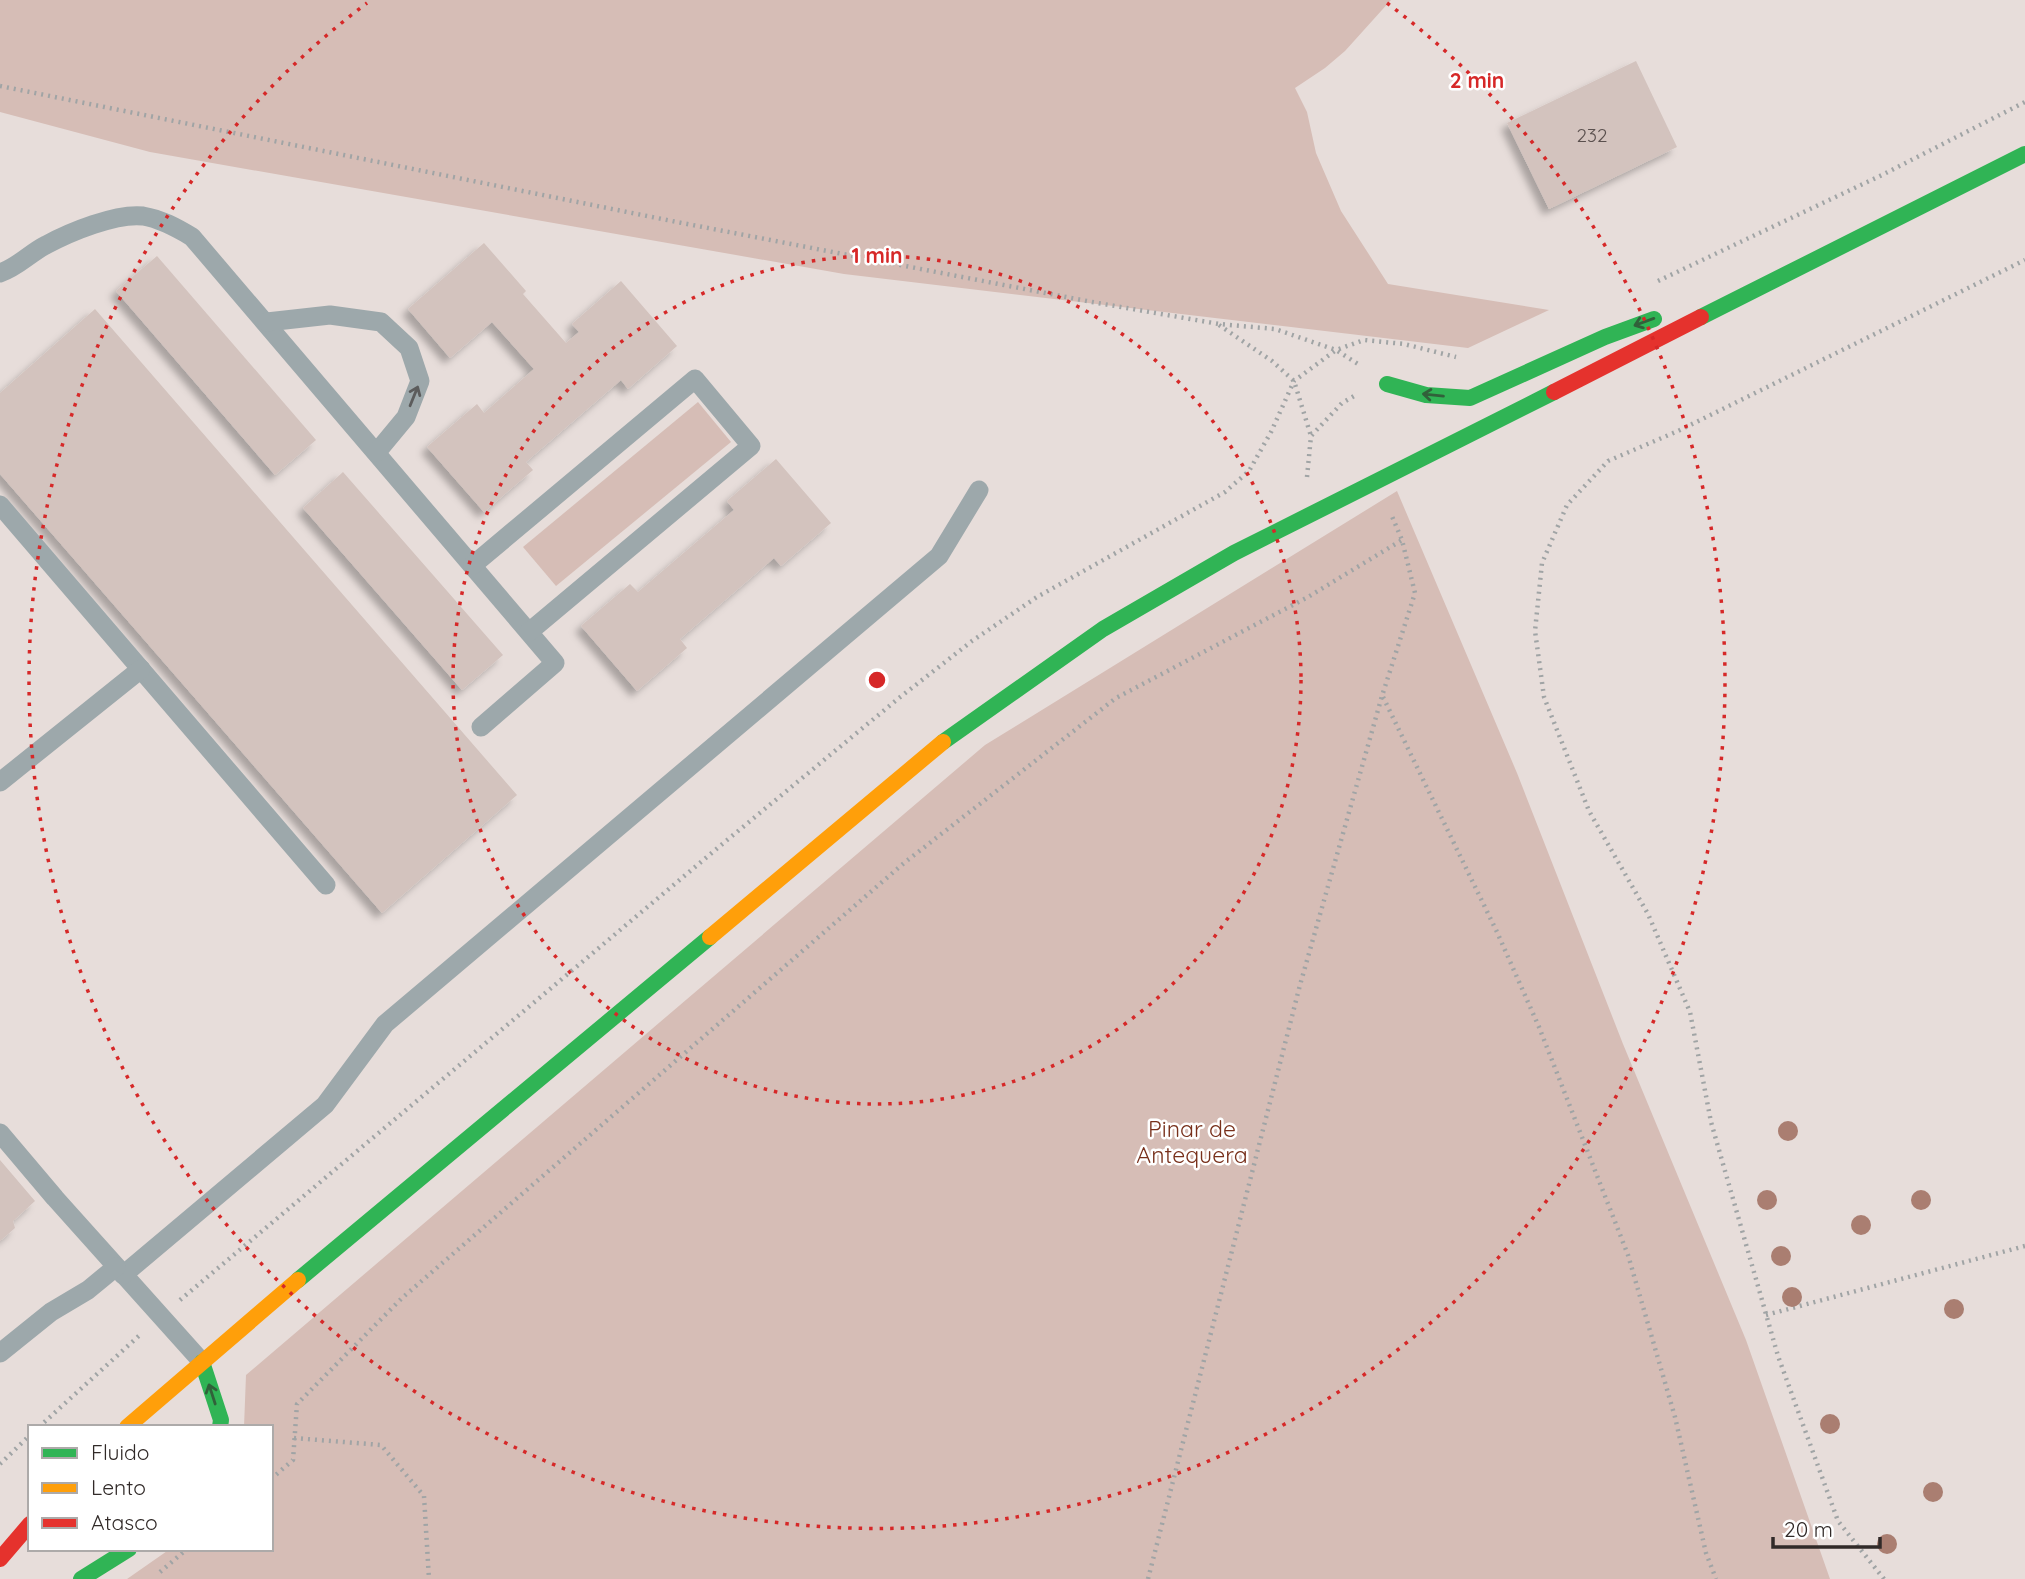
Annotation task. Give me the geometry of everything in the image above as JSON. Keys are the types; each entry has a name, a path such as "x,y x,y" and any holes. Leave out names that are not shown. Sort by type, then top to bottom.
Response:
{"main road":[{"path":"129,1425 946,740 1103,629 1234,553 2025,154"},
{"path":"1387,384 1426,395 1470,398 1605,337 1823,256"},
{"path":"202,1362 220,1425"},
{"path":"0,1559 28,1526"},
{"path":"81,1579 126,1551"}],"lane":[{"path":"0,272 10,269 45,245 97,222 141,216 169,223 192,237 555,663 481,727"},
{"path":"267,322 330,316 380,322 409,348 420,381 405,417 377,452"},
{"path":"473,565 695,379 711,398 751,446 529,632"},
{"path":"0,1353 51,1312 120,1271 325,1105 385,1024 939,556 979,490"},
{"path":"0,505 326,885"},
{"path":"0,782 141,669"},
{"path":"0,1133 202,1362"}],"path":[{"path":"0,86 677,222 1219,324 1275,329 1336,350 1387,384"},
{"path":"1884,1579 1838,1521 1778,1356 1711,1122 1690,1012 1648,914 1589,811 1544,697 1535,632 1542,563 1567,505 1608,461 1690,425 2025,260"},
{"path":"1219,324 1272,361 1294,381 1311,436 1308,491 1317,511"},
{"path":"1311,436 1342,403 1363,391 1387,384"},
{"path":"1148,1579 1296,998 1382,696 1415,593 1402,540 1377,481"},
{"path":"273,1477 293,1461 297,1404 402,1298 904,863 1116,698 1308,597 1402,540"},
{"path":"1382,696 1497,932 1534,1015 1628,1255 1675,1417 1706,1553 1716,1579"},
{"path":"1766,1315 2025,1246"},
{"path":"0,1464 28,1437"},
{"path":"295,1438 381,1445 424,1496 429,1579"},
{"path":"151,1579 185,1551"}],"green space":[{"path":"0,0 1391,0 1345,51 1295,88 1307,112 1316,153 1341,211 1388,284 1549,310 1468,348 844,274 150,152 0,112"},
{"path":"698,402 731,442 556,586 523,547"},
{"name":"Pinar de Antequera","path":"1397,491 1517,773 1623,1044 1746,1340 1830,1579 127,1579 167,1551 273,1551 273,1425 244,1425 246,1375 985,745"}],"building":[{"path":"1636,61 1677,147 1549,209 1507,123"},
{"path":"484,243 526,291 523,294 566,343 579,332 572,324 621,281 677,346 628,389 621,380 526,462 533,470 484,512 427,447 477,404 484,413 534,369 492,322 450,358 408,309"},
{"path":"157,256 316,440 275,475 116,291"},
{"path":"95,309 517,795 382,913 0,474 0,393"},
{"path":"776,459 831,523 781,566 774,558 680,639 687,648 637,691 581,626 630,584 638,592 734,510 727,501"},
{"path":"343,472 503,655 462,690 303,508"},
{"path":"0,1160 35,1201 13,1221 15,1228 0,1241"}],"traffic: fast":[{"path":"1701,317 2025,154"},
{"path":"1387,384 1426,395 1470,398 1605,337 1654,319"},
{"path":"943,742 1103,629 1234,553 1554,392"},
{"path":"298,1280 710,937"},
{"path":"202,1362 220,1425"},
{"path":"81,1579 126,1551"}],"traffic: slow":[{"path":"710,937 943,742"},
{"path":"129,1425 298,1280"}],"traffic: jam":[{"path":"1554,392 1701,317"},
{"path":"0,1559 28,1526"}]}
